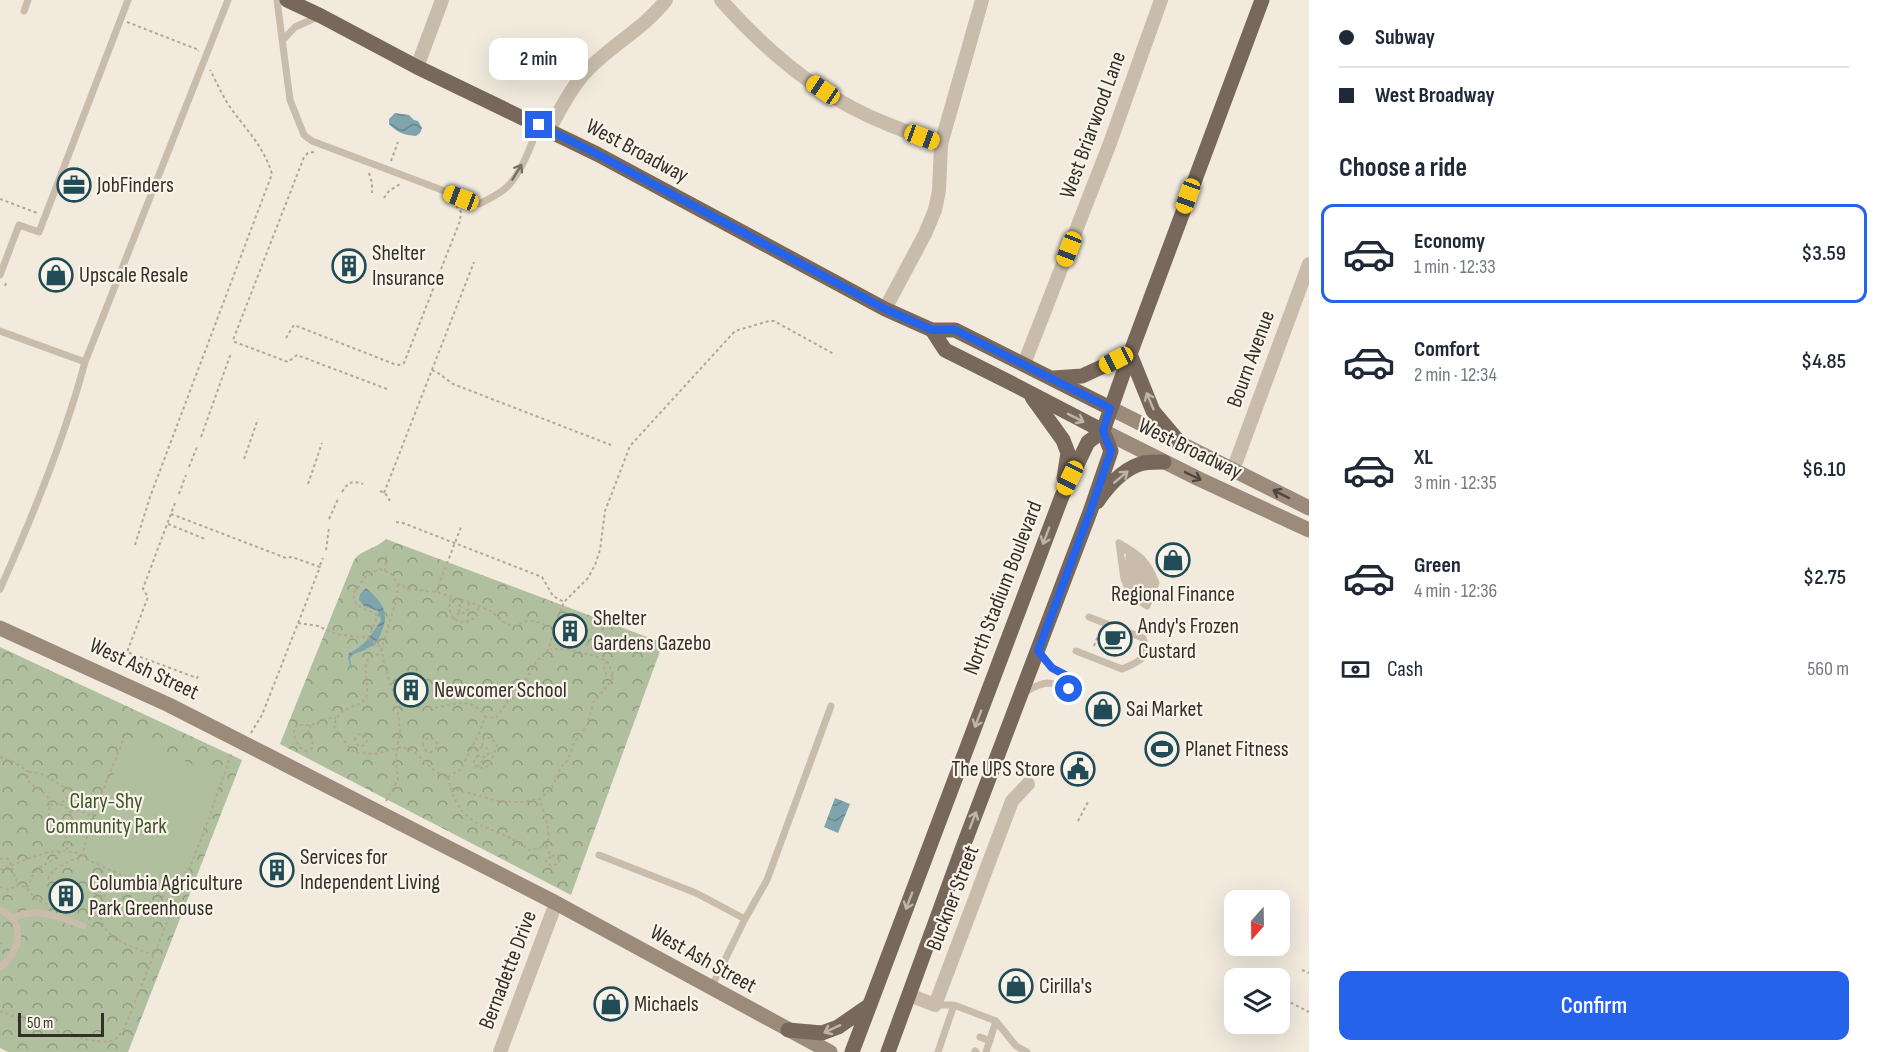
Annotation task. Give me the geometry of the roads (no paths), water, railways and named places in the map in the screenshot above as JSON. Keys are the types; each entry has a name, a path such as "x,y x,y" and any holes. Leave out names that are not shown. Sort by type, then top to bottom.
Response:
{"main road":[{"name":"West Broadway","path":"287,0 417,68 607,160 885,309 932,330 955,330 1110,408"},
{"path":"888,1052 1090,512 1111,451 1103,431 1110,408 1262,0"},
{"name":"West Broadway","path":"932,330 945,350 1103,431"},
{"path":"1052,378 1082,376 1130,354"},
{"path":"1130,354 1153,411 1180,443"},
{"path":"1028,392 1059,434 1068,453 1062,496"},
{"name":"North Stadium Boulevard","path":"852,1052 1062,496 1088,442 1103,431"},
{"path":"1090,512 1104,492 1129,470 1143,463 1164,462"},
{"path":"788,1030 822,1034 838,1027 870,1005"}],"street":[{"path":"417,68 442,0"},
{"path":"544,128 583,75 637,29 666,0"},
{"path":"721,0 744,27 793,69 838,100 883,123 941,144"},
{"path":"885,309 925,234 935,210 939,191 941,144 982,0"},
{"name":"West Briarwood Lane","path":"1024,364 1110,143 1161,0"},
{"name":"Bourn Avenue","path":"1233,470 1309,264"},
{"name":"West Broadway","path":"1110,408 1309,508"},
{"name":"West Broadway","path":"1103,431 1309,530"},
{"name":"West Ash Street","path":"0,628 169,705 267,754 556,903 830,1052"},
{"name":"Buckner Street","path":"935,1005 1012,801 1028,784"},
{"name":"Bernadette Drive","path":"500,1052 556,903"},
{"path":"909,995 935,1005"}],"lane":[{"path":"24,11 28,0"},
{"path":"0,275 20,225 39,232 128,0"},
{"path":"0,588 27,527 75,396 85,362 228,0"},
{"path":"277,0 290,100 304,135 312,141 479,204 497,195 508,186 544,128"},
{"path":"283,40 295,27 321,16"},
{"path":"0,331 85,362"},
{"path":"1119,543 1140,555 1150,568 1156,583 1147,606"},
{"path":"1119,543 1140,573 1147,589 1147,606"},
{"path":"1119,543 1124,579 1131,595 1147,606"},
{"path":"1076,651 1122,669 1139,661 1144,655 1146,645 1143,638 1089,616"},
{"path":"1022,694 1046,683 1069,689 1077,685 1073,679 1052,668 1038,651"},
{"path":"711,989 767,880 831,706"},
{"path":"599,855 696,893 745,919"},
{"path":"0,910 6,913 16,926 17,944 12,956 0,967"},
{"path":"12,919 20,914 56,915 86,923"},
{"path":"935,1005 954,1005 996,1021 1017,1046 1027,1052"},
{"path":"938,1052 950,1026 954,1005"},
{"path":"986,1052 996,1021"},
{"path":"980,1037 990,1041"}],"water":[{"path":"395,113 409,115 418,121 422,128 420,133 412,136 395,130 389,124 389,119"},
{"path":"366,588 379,601 385,614 385,621 375,645 352,655 351,669 349,653 363,644 381,620 378,611 364,606 359,600 360,594"},
{"path":"835,798 850,804 838,833 824,827"}],"place":[{"name":"JobFinders","path":"74,185"},
{"name":"Shelter Insurance","path":"349,266"},
{"name":"Upscale Resale","path":"56,275"},
{"name":"Regional Finance","path":"1173,560"},
{"name":"Shelter Gardens Gazebo","path":"570,631"},
{"name":"Andy's Frozen Custard","path":"1115,639"},
{"name":"Newcomer School","path":"411,690"},
{"name":"Sai Market","path":"1103,709"},
{"name":"Planet Fitness","path":"1162,749"},
{"name":"The UPS Store","path":"1078,769"},
{"name":"Services for Independent Living","path":"277,870"},
{"name":"Columbia Agriculture Park Greenhouse","path":"66,896"},
{"name":"Cirilla's","path":"1016,986"},
{"name":"Michaels","path":"611,1004"}],"park label":[{"name":"Clary-Shy Community Park","path":"106,814"}]}
